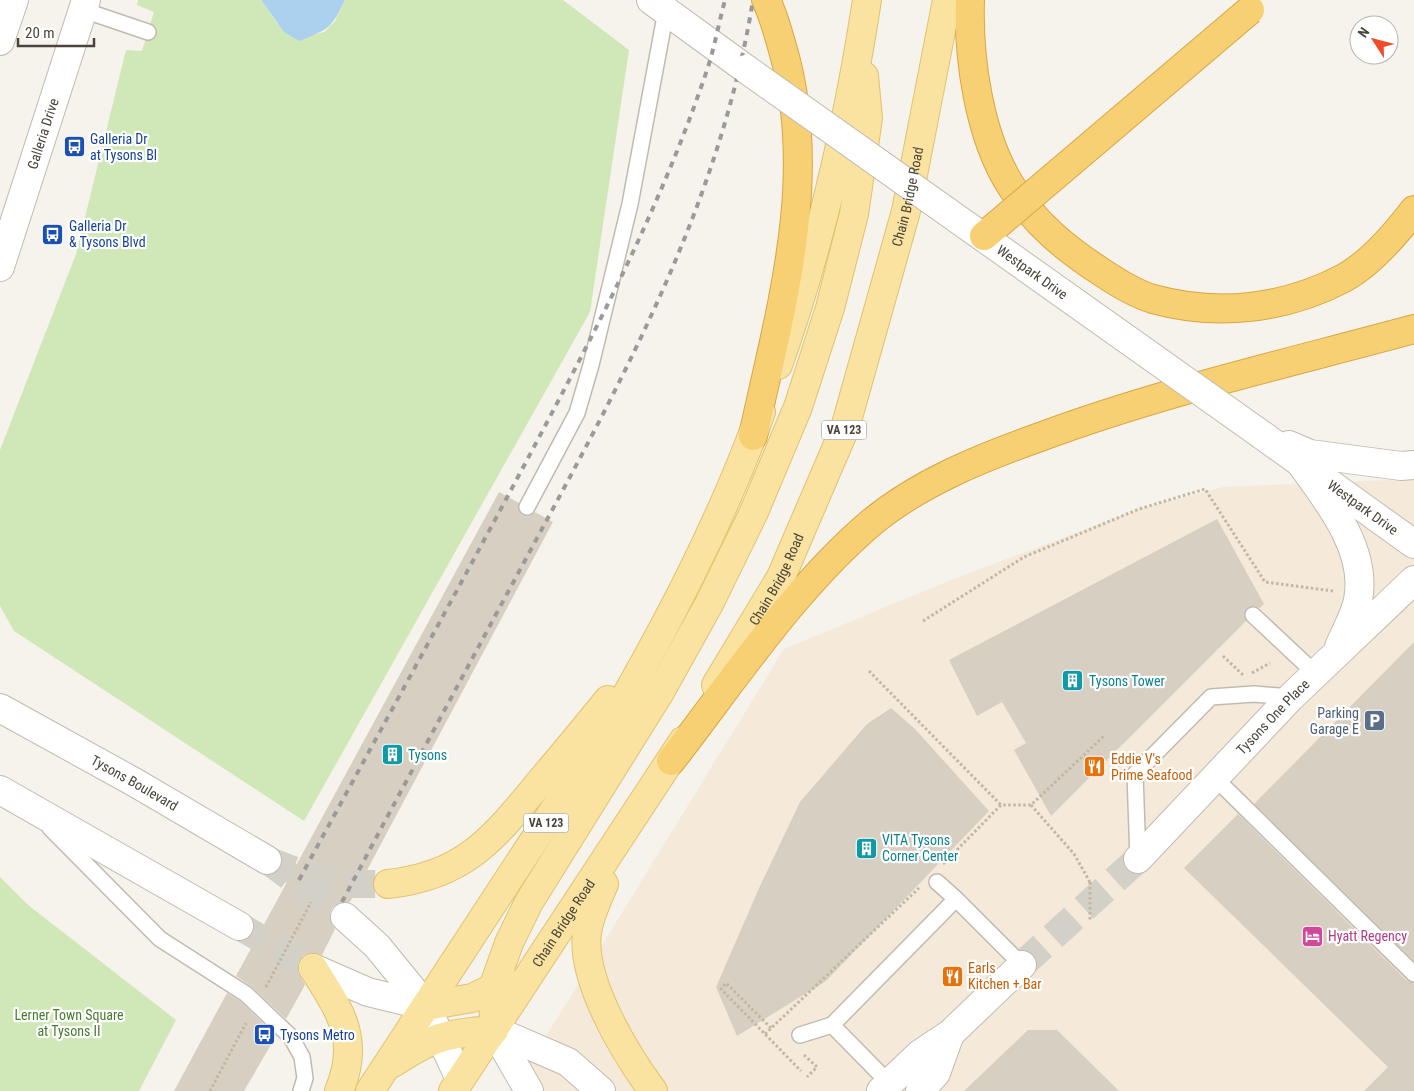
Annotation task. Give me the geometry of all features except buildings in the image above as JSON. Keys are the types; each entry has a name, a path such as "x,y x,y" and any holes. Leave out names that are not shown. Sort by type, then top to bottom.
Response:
{"highway":[{"path":"752,436 787,281 798,187 799,144 792,79 772,13 766,0"},
{"path":"970,0 973,66 982,111 994,149 1010,184 1032,214 1070,252 1117,282 1152,299 1198,308 1231,309 1288,301 1345,277 1392,240 1414,210"},
{"path":"984,236 1261,0"},
{"path":"671,761 812,578 874,521 921,489 982,458 1103,414 1414,329"}],"main road":[{"name":"VA 123","path":"377,1080 607,729 660,637 708,542 752,436 793,325 820,232 849,107 867,0"},
{"name":"Chain Bridge Road","path":"457,1085 671,761 781,577 845,428 906,211 947,0"},
{"path":"377,1080 415,1048 441,1036 494,1030 493,988 509,942 529,902 660,692 708,604 754,512 798,407 830,308 854,214 868,118 860,44"},
{"path":"388,884 411,882 446,870 473,855 498,834 660,637"},
{"path":"634,818 601,892 588,928 589,966 604,1012 653,1091"},
{"path":"426,1006 472,998 518,977 544,955"},
{"path":"313,968 336,1005 349,1037 347,1073 339,1091"}],"street":[{"path":"0,41 14,0"},
{"name":"Galleria Drive","path":"0,268 84,5"},
{"name":"Westpark Drive","path":"658,5 1414,544"},
{"path":"1262,435 1310,454 1392,465 1414,465"},
{"path":"1299,461 1332,508 1353,546 1358,561 1358,600 1336,656"},
{"name":"Tysons One Place","path":"1138,859 1216,779 1290,697 1336,656 1414,580"},
{"name":"Tysons Boulevard","path":"3,708 267,860"},
{"path":"0,790 32,810 240,926"},
{"path":"345,917 377,946 426,1006 441,1036 457,1085"},
{"path":"885,1087 920,1054 950,1034 1022,965"},
{"path":"313,968 368,992 426,1006"},
{"path":"494,1030 529,1091"},
{"path":"494,1030 568,1062 601,1091"},
{"path":"920,1091 936,1073 950,1034"}],"lane":[{"path":"84,5 148,32"},
{"path":"527,507 577,413 591,365 630,204 658,5"},
{"path":"1253,615 1316,674"},
{"path":"1138,859 1135,774 1211,697 1254,694 1290,697"},
{"path":"1216,779 1414,974"},
{"path":"32,810 160,939 246,994 290,1037 302,1057 305,1078 301,1091"},
{"path":"933,878 1022,965"},
{"path":"800,1035 832,1025 956,899"},
{"path":"832,1025 885,1087"}],"path":[{"path":"923,621 1024,557 1139,509 1206,489 1265,582 1340,592"},
{"path":"1223,656 1245,677 1270,663"},
{"path":"868,671 1001,805 1031,805 1105,735"},
{"path":"765,1034 933,878 1001,805"},
{"path":"1031,805 1074,854 1090,882 1090,922"},
{"path":"286,948 311,902"},
{"path":"772,1027 726,983 721,989 801,1071"}],"shaded area":[{"path":"1414,479 1414,1091 510,1091 556,1020 784,649 946,582 1139,509 1223,487"}],"green space":[{"path":"138,0 261,0 277,23 313,35 324,32 335,21 345,0 563,0 629,50 590,312 304,821 14,631 0,606 0,450 76,254 126,50 142,51 154,12 137,5"},
{"name":"Lerner Town Square at Tysons II","path":"0,877 28,905 176,1020 139,1091 0,1091"}],"water":[{"path":"261,0 345,0 328,27 317,34 299,41 284,32"}],"tunnel":[{"path":"1022,965 1138,859"},
{"path":"267,860 345,917"},
{"path":"267,860 303,874 343,884 388,884"},
{"path":"239,926 313,968"}],"railway":[{"path":"299,880 527,460 578,364 626,267 670,169 690,118 710,59 725,0"},
{"path":"342,902 605,411 637,345 695,212 719,143 738,73 753,0"}],"place":[{"name":"Galleria Dr at Tysons Bl","path":"74,147"},
{"name":"Galleria Dr & Tysons Blvd","path":"53,234"},
{"name":"Tysons Tower","path":"1073,681"},
{"name":"Parking Garage E","path":"1375,721"},
{"name":"Tysons","path":"392,755"},
{"name":"Eddie V's Prime Seafood","path":"1095,767"},
{"name":"VITA Tysons Corner Center","path":"866,848"},
{"name":"Hyatt Regency","path":"1312,936"},
{"name":"Earls Kitchen + Bar","path":"952,976"},
{"name":"Tysons Metro","path":"264,1035"}]}
